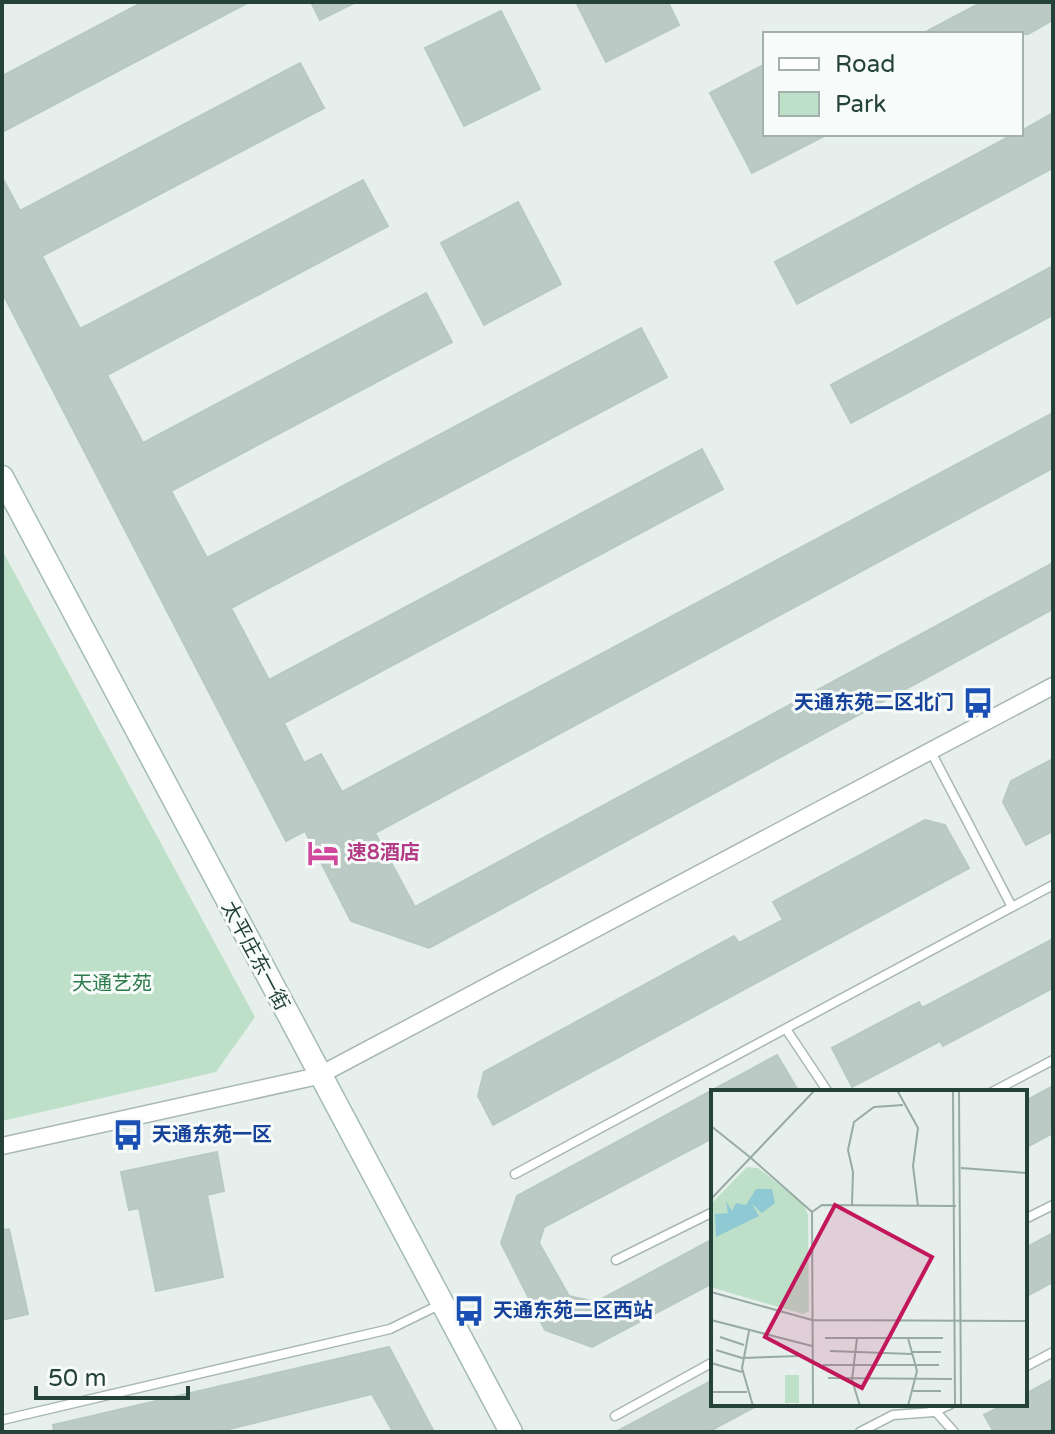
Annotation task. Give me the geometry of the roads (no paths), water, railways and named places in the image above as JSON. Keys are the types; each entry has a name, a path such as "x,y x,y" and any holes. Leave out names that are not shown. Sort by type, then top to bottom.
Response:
{"street":[{"name":"太平庄东一街","path":"2,477 318,1076 511,1432"},
{"path":"2,1146 318,1076 1053,686"}],"lane":[{"path":"930,751 1012,907"},
{"path":"515,1174 1053,885"},
{"path":"786,1029 827,1090"},
{"path":"996,1090 1053,1060"},
{"path":"1027,1218 1053,1205"},
{"path":"616,1260 711,1213"},
{"path":"2,1420 390,1329 441,1303"},
{"path":"1027,1366 1053,1352"},
{"path":"615,1416 711,1363"},
{"path":"860,1432 893,1415 932,1408 954,1432"}],"place":[{"name":"天通东苑二区北门","path":"978,703"},
{"name":"速8酒店","path":"323,853"},
{"name":"天通东苑一区","path":"128,1135"},
{"name":"天通东苑二区西站","path":"469,1311"}],"park label":[{"name":"天通艺苑","path":"112,984"}]}
